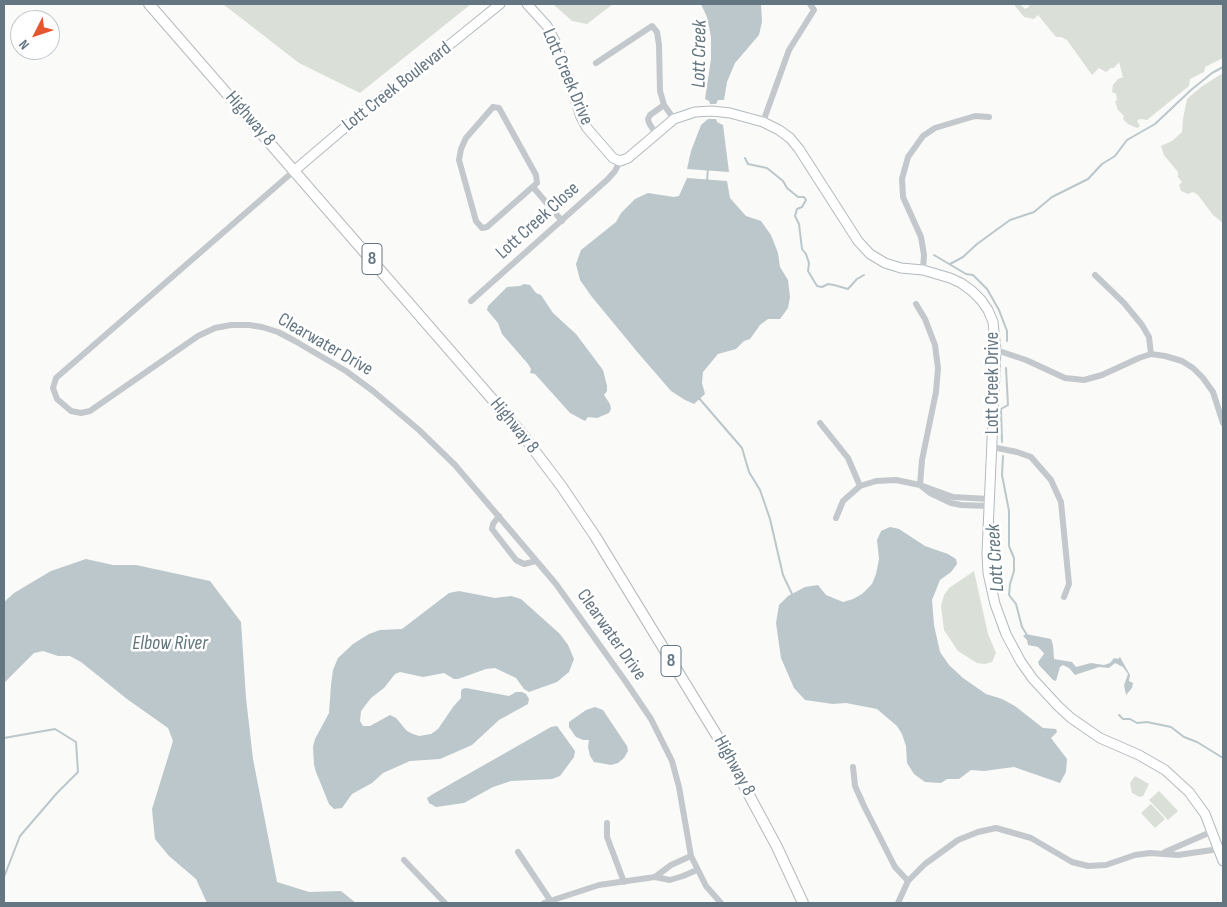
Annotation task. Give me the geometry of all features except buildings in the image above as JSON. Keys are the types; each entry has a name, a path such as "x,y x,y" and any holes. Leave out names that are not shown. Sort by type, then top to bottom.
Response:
{"main road":[{"name":"Highway 8","path":"149,4 519,430 578,510 720,739 777,847 803,903"}],"street":[{"name":"Lott Creek Boulevard","path":"295,170 369,107 500,4"},
{"name":"Lott Creek Drive","path":"528,4 546,26 557,46 581,117 587,128 613,158 620,161 628,158 674,119 695,112 730,113 763,122 790,138 858,241 870,254 885,263 900,268 923,270 961,282 972,291 988,310 993,322 996,350 987,553 991,589 1009,642 1021,662 1045,693 1071,718 1100,738 1152,762 1177,780 1199,804 1213,831 1223,861"},
{"path":"763,122 789,50 814,10 810,4"},
{"path":"596,64 652,26 657,32 659,45 659,85 664,105 674,119"},
{"path":"656,134 648,119 650,115 664,105"},
{"path":"493,107 499,108 536,175 537,183 533,187 487,226 482,228 476,221 459,160 466,138 493,107"},
{"path":"923,270 924,255 921,237 903,197 902,179 908,157 918,142 935,128 975,116 989,117"},
{"name":"Lott Creek Close","path":"471,301 613,174 620,161"},
{"name":"Clearwater Drive","path":"295,170 56,378 53,388 57,399 71,411 82,413 90,411 198,336 215,328 231,325 262,327 278,332 338,366 374,391 455,464 556,584 622,676 651,719 672,761 691,856 706,886 721,903"},
{"path":"533,187 562,221"},
{"path":"1095,276 1124,303 1142,325 1149,337 1151,354"},
{"path":"916,304 925,319 935,345 938,368 936,392 922,460 920,485"},
{"path":"996,350 1026,360 1065,378 1084,380 1102,375 1151,354 1182,361 1193,368 1213,392 1223,423"},
{"path":"820,423 848,458 860,486"},
{"path":"992,447 1032,457 1051,480 1061,502 1069,584 1064,597"},
{"path":"836,518 843,501 860,486 876,481 896,480 920,485 930,493 951,503 961,505 989,502"},
{"path":"499,516 492,529 516,560 524,564 536,561"},
{"path":"853,767 855,786 864,806 895,867 908,881"},
{"path":"607,823 607,836 624,882"},
{"path":"898,903 908,881 925,864 958,840 978,832 996,828 1031,838 1072,862 1088,866 1106,865 1135,855 1164,853 1178,855 1219,849"},
{"path":"1164,853 1213,831"},
{"path":"518,852 547,902 599,885 654,877 675,879 697,870"},
{"path":"654,877 671,865 691,856"},
{"path":"404,860 445,903"}],"shaded area":[{"path":"223,4 471,4 360,93 299,63"},
{"path":"553,4 613,4 587,24 572,21"},
{"path":"1015,4 1020,4 1025,9 1030,4 1223,4 1223,58 1205,67 1204,72 1190,79 1189,86 1147,120 1140,119 1137,121 1140,126 1137,128 1128,124 1123,119 1124,116 1118,110 1115,102 1117,100 1116,94 1112,92 1113,85 1118,79 1123,77 1119,62 1114,68 1106,72 1099,68 1092,75 1067,40 1056,37 1038,15 1034,19 1024,17"},
{"path":"1223,73 1223,223 1213,215 1198,195 1193,192 1188,194 1181,191 1179,185 1182,182 1178,177 1178,172 1164,155 1161,146 1172,141 1182,132 1187,99 1201,87"},
{"path":"974,571 988,634 996,653 992,662 985,664 977,663 958,651 944,630 941,606 944,595 949,588"},
{"path":"1135,776 1149,784 1143,796 1140,797 1132,793 1130,783"},
{"path":"1159,791 1178,811 1168,820 1149,800"},
{"path":"1151,804 1165,819 1155,828 1141,813"}],"water":[{"path":"701,4 761,4 762,22 759,35 735,63 727,82 724,100 718,100 716,104 710,104 705,99 711,59 711,37 707,17"},
{"path":"708,119 716,119 717,122 723,125 729,172 687,169 691,151 701,125"},
{"path":"687,178 727,181 730,198 746,216 761,221 771,235 778,253 780,267 788,280 790,297 788,308 780,319 768,319 760,325 750,339 744,341 736,349 718,354 703,372 702,383 705,394 694,404 671,391 639,354 580,280 576,264 581,250 616,222 621,213 635,199 648,193 679,196"},
{"path":"524,284 530,285 536,293 541,295 553,313 576,334 603,370 607,386 607,391 604,395 611,409 609,413 597,418 588,417 585,421 570,413 535,374 530,373 531,369 528,364 502,334 498,323 487,310 488,306 507,287"},
{"path":"890,527 899,529 925,546 948,554 956,559 957,564 951,572 940,580 932,600 934,625 940,652 949,665 963,678 986,694 1015,706 1043,728 1056,729 1057,732 1051,738 1067,759 1066,772 1060,783 1014,767 984,771 971,770 959,779 947,779 941,783 925,782 914,774 907,763 906,746 897,726 877,709 846,703 833,704 805,700 794,688 781,658 776,623 779,605 788,596 805,587 818,585 826,595 843,602 862,594 872,584 876,574 879,559 877,540 881,531"},
{"name":"Elbow River","path":"86,559 113,565 136,565 210,581 241,622 246,698 253,759 277,882 309,892 341,891 356,903 207,903 196,879 169,856 155,839 152,809 173,741 168,728 127,699 81,662 70,656 58,656 43,651 34,653 4,683 4,602 14,593 51,571"},
{"path":"459,591 495,598 511,596 521,599 560,634 568,645 574,659 569,672 557,682 529,692 524,689 516,678 495,668 486,669 458,679 454,679 444,673 423,677 400,672 395,674 361,711 360,721 363,726 370,726 390,715 396,718 407,731 413,734 419,736 431,734 438,729 461,698 462,689 466,688 509,696 516,692 522,692 529,699 528,704 499,720 472,745 440,759 410,761 383,773 372,783 352,794 342,808 334,809 329,804 316,772 313,747 315,739 329,713 333,670 338,658 353,644 369,634 380,630 402,629 449,593"},
{"path":"1026,634 1051,639 1054,659 1072,662 1076,667 1091,663 1104,665 1110,663 1114,658 1118,659 1120,657 1130,675 1129,681 1133,683 1132,688 1126,695 1124,685 1128,674 1123,667 1115,663 1109,668 1099,667 1075,675 1069,668 1063,665 1060,667 1056,681 1053,680 1039,665 1038,662 1044,654 1043,652 1038,647 1028,645 1027,640 1023,636"},
{"path":"595,707 603,710 627,746 628,751 618,763 611,765 594,762 590,756 589,740 576,737 569,727 569,722 586,710"},
{"path":"557,726 575,751 574,757 560,776 552,779 511,781 493,787 464,803 436,807 429,803 427,798 433,794 551,727"}],"waterway":[{"path":"950,264 963,257 977,244 1010,220 1034,212 1052,197 1088,179 1102,164 1115,156 1127,140 1155,124 1191,90 1212,73 1223,67"},
{"name":"Lott Creek","path":"745,158 748,164 767,168 783,181 787,188 798,197 804,197 806,200 802,207 797,209 795,216 799,224 802,249 809,263 808,271 817,286 822,287 828,284 848,289 857,279 864,275"},
{"path":"707,181 708,168"},
{"path":"934,255 966,274 973,275 987,289 999,310 1007,331 1007,341"},
{"name":"Lott Creek","path":"1002,442 1001,409 1008,405 1006,368"},
{"path":"698,397 742,448 749,472 760,490 770,519 783,575 792,594"},
{"name":"Lott Creek","path":"1003,456 1002,475 1009,511 1009,546 1014,558 1014,571 1009,595 1016,604 1022,627 1027,635"},
{"name":"Lott Creek","path":"1119,715 1123,719 1130,719 1137,723 1147,722 1171,727 1184,737 1197,742 1223,758"},
{"path":"4,738 55,729 76,742 78,772 20,836 4,877"}]}
